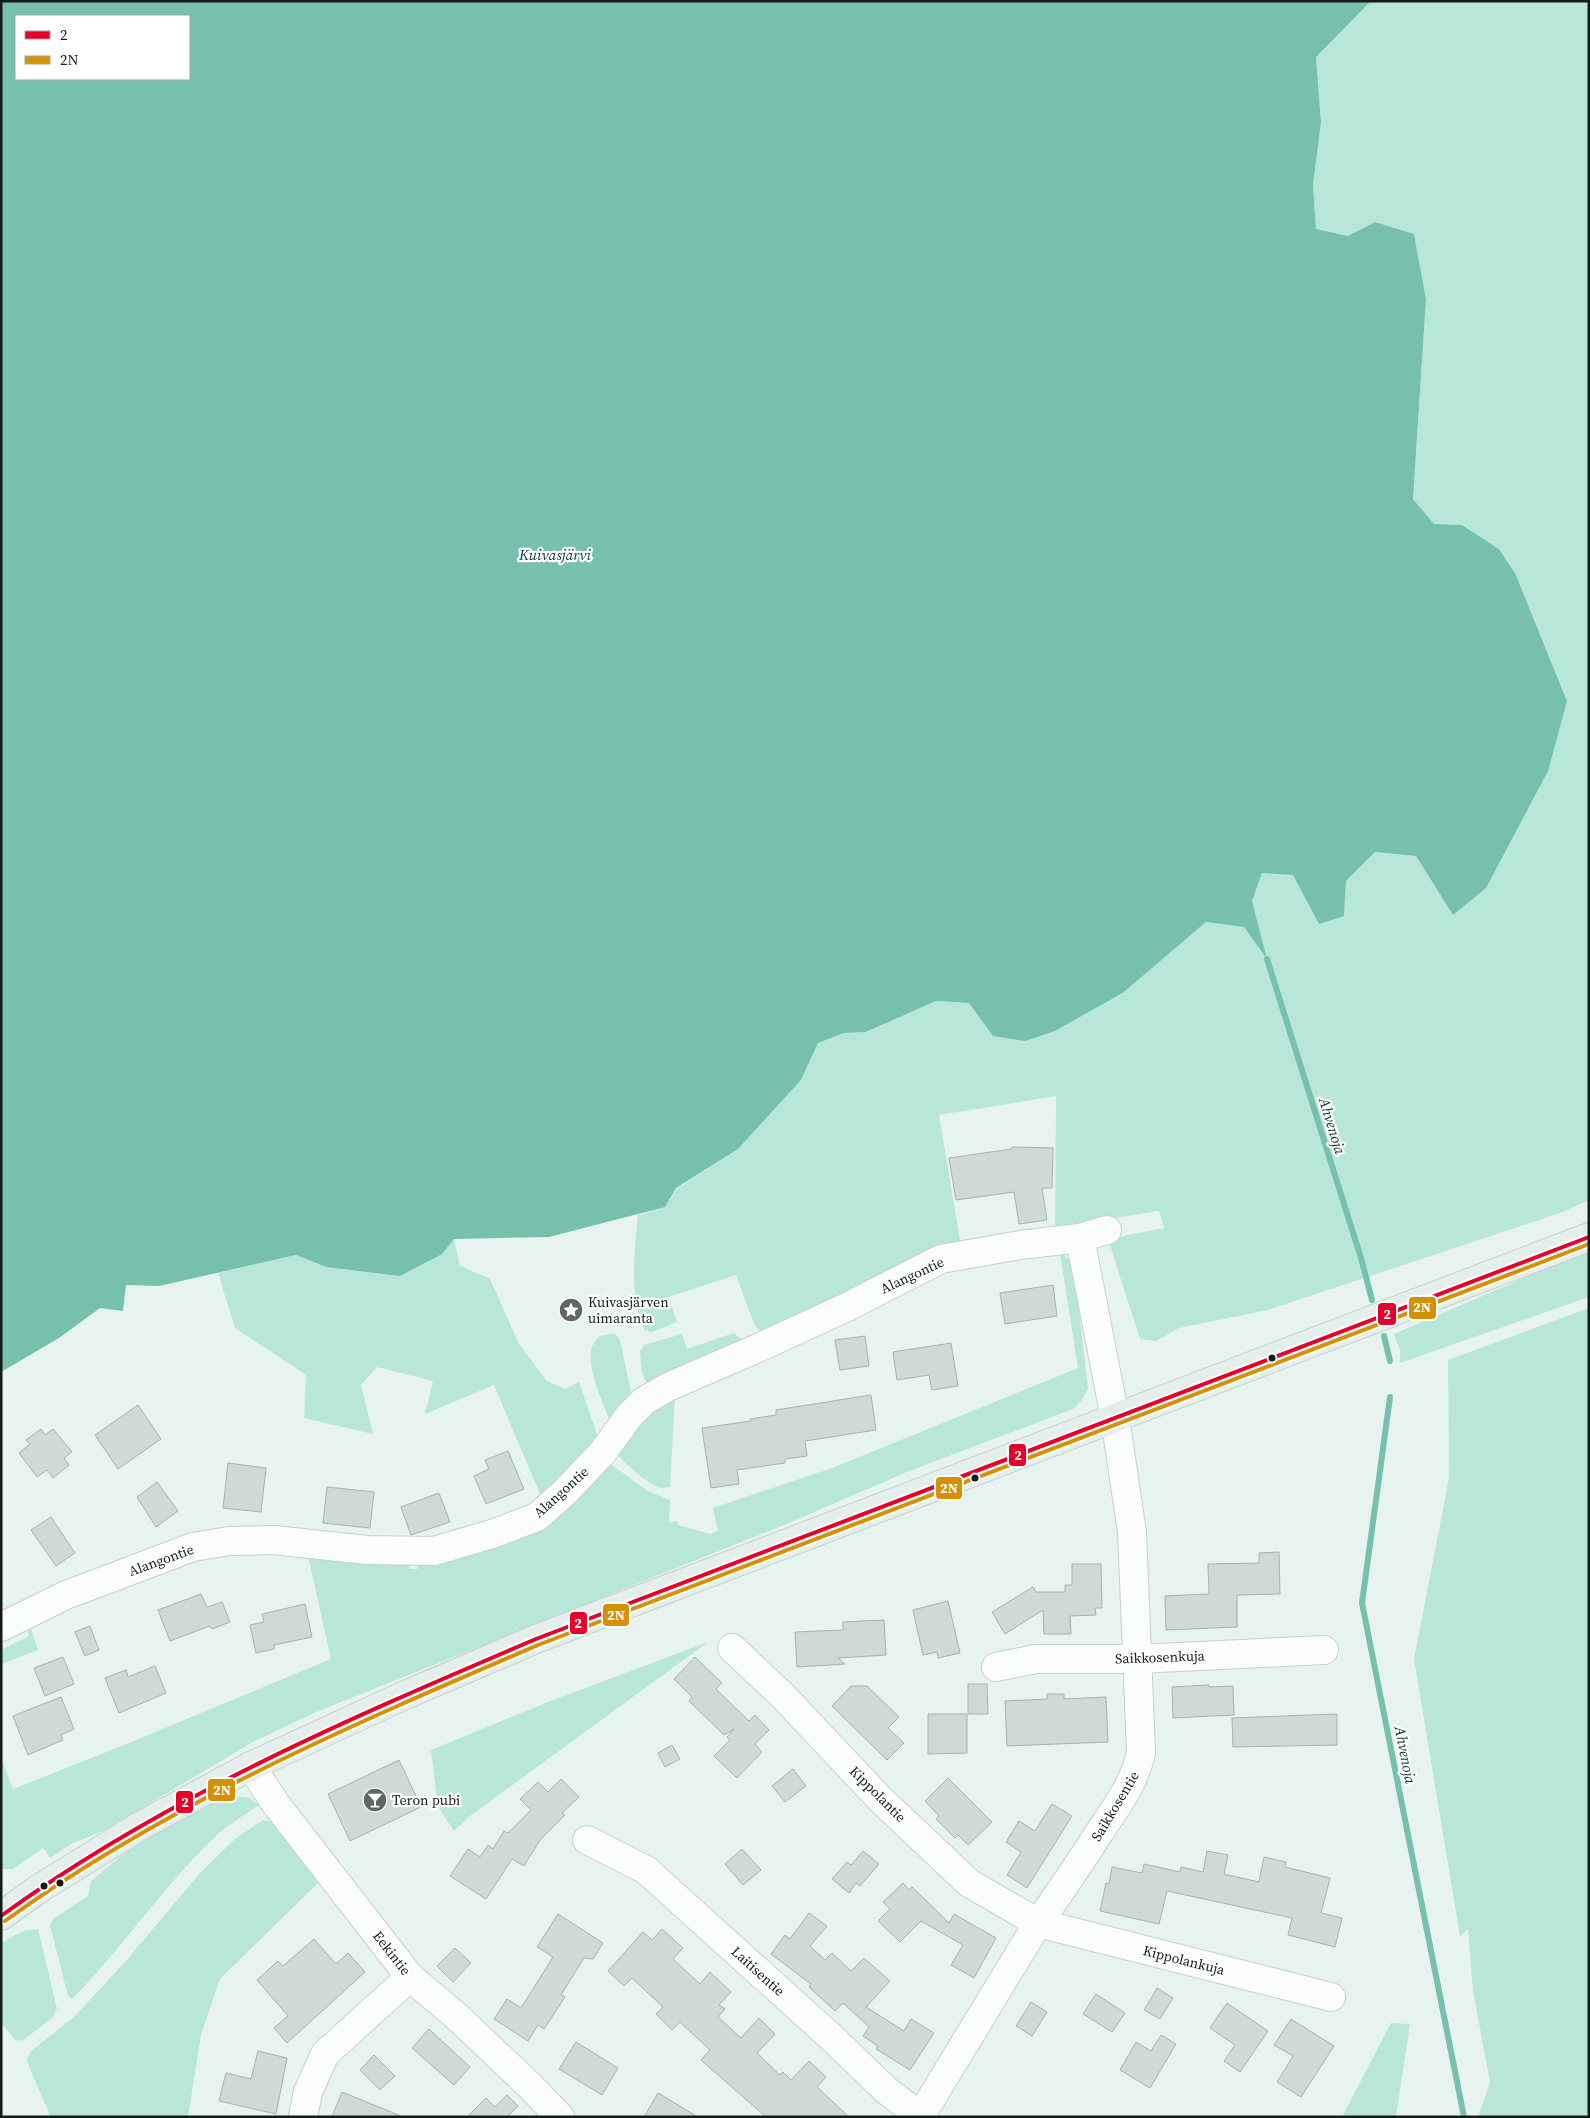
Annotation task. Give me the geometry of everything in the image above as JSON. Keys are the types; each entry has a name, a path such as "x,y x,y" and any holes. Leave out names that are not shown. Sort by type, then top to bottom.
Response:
{"main road":[{"path":"1,1916 37,1890 140,1826 250,1766 536,1638 1589,1237"}],"street":[{"name":"Alangontie","path":"1,1627 66,1595 193,1547 229,1541 274,1540 367,1550 434,1551 492,1534 537,1517 565,1492 603,1452 628,1416 644,1401 668,1386 758,1348 941,1259 1020,1245 1080,1238 1107,1230"},
{"path":"1080,1238 1115,1418"},
{"name":"Saikkosentie","path":"920,2117 1038,1923 1128,1789 1138,1767 1141,1752 1132,1532 1115,1418"},
{"name":"Kippolantie","path":"732,1648 783,1696 880,1798 969,1883 1038,1923"},
{"name":"Saikkosenkuja","path":"996,1667 1036,1659 1138,1659 1324,1650"},
{"name":"Eekintie","path":"250,1766 274,1803 410,1977 454,2014 530,2085 560,2117"},
{"name":"Laitisentie","path":"587,1840 646,1870 831,2037 886,2090 920,2117"},
{"name":"Kippolankuja","path":"1038,1923 1331,1997"},
{"path":"304,2117 308,2092 324,2054 410,1977"}],"shaded area":[{"path":"1371,1 1589,1 1589,1200 1563,1212 1268,1310 1179,1328 1156,1341 1140,1339 1108,1239 1164,1228 1159,1211 1055,1227 1056,1096 939,1115 961,1246 761,1332 755,1326 736,1275 668,1297 677,1322 652,1332 645,1331 637,1304 634,1274 638,1215 665,1207 676,1189 738,1149 801,1080 817,1043 844,1033 867,1032 936,1001 969,1003 993,1036 1124,992 1206,922 1244,927 1266,958 1252,901 1262,873 1293,875 1344,916 1346,881 1375,852 1416,856 1453,915 1567,701 1515,573 1499,549 1462,525 1434,524 1413,499 1426,299 1414,234 1375,222 1348,236 1316,230 1313,185 1321,123 1316,57"},
{"path":"454,1239 460,1266 490,1279 519,1344 547,1381 565,1389 579,1382 598,1437 574,1472 540,1494 494,1385 425,1414 433,1381 377,1367 361,1385 373,1434 304,1418 306,1375 235,1328 218,1273 296,1255 326,1267 442,1254"},
{"path":"1589,1250 1589,1297 1400,1363 1400,1350 1394,1334"},
{"path":"1060,1253 1071,1261 1074,1267 1088,1389 1082,1400 1073,1409 907,1472 784,1525 316,1712 253,1742 103,1831 71,1844 50,1858 43,1848 13,1869 1,1869 1,1758 13,1789 331,1659 307,1551 408,1559 410,1569 417,1569 419,1560 451,1555 609,1463 648,1491 670,1500 669,1523 677,1521 678,1525 710,1534 718,1531 713,1508 832,1468 1078,1368"},
{"path":"1589,1308 1589,2117 1478,2117 1490,2082 1473,1991 1468,1929 1460,1936 1414,1659 1449,1478 1448,1360"},
{"path":"614,1333 620,1340 632,1397 611,1422 593,1375 591,1355 592,1346 598,1337"},
{"path":"734,1333 741,1339 742,1347 657,1383 646,1382 642,1373 640,1351 644,1345 682,1334 687,1349"},
{"path":"675,1395 670,1487 662,1488 645,1479 617,1454 638,1419"},
{"path":"28,1619 38,1650 1,1664 1,1644 3,1649 29,1636 26,1624"},
{"path":"708,1642 470,1816 454,1831 438,1807 431,1750 548,1702"},
{"path":"229,1795 249,1798 259,1805 224,1829 199,1852 91,1979 72,1999 68,1996 50,1925 53,1919 88,1896 91,1881 128,1850 217,1799"},
{"path":"263,1820 272,1822 323,1878 220,1979 201,2035 188,2117 51,2117 29,2067 27,2059 30,2052 74,2017 125,1962 200,1873 236,1838"},
{"path":"38,1929 57,2009 52,2018 22,2041 14,2039 1,2022 1,1943 23,1931"},
{"path":"1391,2023 1410,2024 1396,2117 1342,2117"}],"water":[{"name":"Kuivasjärvi","path":"1,1 1371,1 1316,57 1321,123 1313,185 1316,229 1348,236 1375,222 1414,234 1426,299 1413,499 1434,524 1462,525 1499,549 1515,573 1567,701 1548,771 1486,888 1453,915 1416,856 1375,852 1346,881 1344,916 1319,924 1293,875 1262,873 1252,901 1267,959 1244,927 1206,922 1124,992 1055,1031 1025,1041 993,1036 969,1003 936,1001 866,1032 844,1033 818,1043 801,1080 738,1149 676,1188 665,1207 549,1237 454,1239 442,1254 400,1276 326,1267 296,1255 159,1286 126,1285 123,1311 100,1308 59,1338 1,1372"}],"building":[{"path":"1012,1147 1053,1148 1052,1188 1042,1188 1047,1220 1019,1224 1014,1192 956,1200 949,1158 1012,1149"},
{"path":"1053,1285 1057,1316 1005,1324 1000,1293"},
{"path":"865,1336 869,1366 840,1370 835,1340"},
{"path":"951,1343 958,1386 932,1390 929,1375 897,1380 893,1352"},
{"path":"871,1395 876,1430 805,1441 807,1456 785,1459 785,1463 737,1470 739,1484 711,1488 702,1428 751,1421 750,1419 776,1415 776,1410"},
{"path":"138,1405 161,1439 118,1469 95,1435"},
{"path":"41,1429 45,1435 53,1429 72,1452 64,1458 69,1465 53,1478 47,1470 37,1477 19,1453 30,1444 26,1440"},
{"path":"508,1451 524,1489 486,1504 474,1476 489,1469 485,1460"},
{"path":"228,1463 266,1468 261,1512 223,1508"},
{"path":"157,1482 178,1511 156,1527 137,1497"},
{"path":"327,1487 374,1492 370,1528 323,1523"},
{"path":"439,1493 450,1522 411,1535 401,1507"},
{"path":"51,1517 75,1553 56,1566 31,1530"},
{"path":"1279,1552 1280,1594 1237,1595 1237,1627 1166,1630 1165,1596 1209,1594 1208,1564 1259,1563 1259,1553"},
{"path":"1072,1564 1101,1564 1102,1608 1095,1608 1096,1615 1070,1616 1071,1634 1044,1634 1043,1610 1005,1634 992,1612 1033,1587 1036,1592 1065,1592 1065,1585 1072,1585"},
{"path":"201,1594 207,1607 222,1602 230,1622 212,1629 210,1626 170,1641 158,1610"},
{"path":"948,1601 960,1653 938,1658 937,1652 923,1655 913,1610"},
{"path":"305,1604 312,1637 274,1645 274,1649 256,1653 250,1625 264,1622 262,1614"},
{"path":"884,1620 886,1655 838,1658 845,1664 797,1667 795,1632 843,1630 843,1622"},
{"path":"90,1626 99,1650 85,1656 75,1632"},
{"path":"63,1657 74,1684 45,1696 34,1668"},
{"path":"695,1657 722,1683 716,1689 749,1721 755,1715 769,1730 755,1744 762,1752 737,1778 714,1756 730,1740 727,1737 734,1729 724,1735 689,1701 692,1697 674,1679"},
{"path":"155,1666 166,1693 119,1713 105,1678 126,1670 128,1677"},
{"path":"968,1684 987,1684 988,1714 968,1714"},
{"path":"1209,1685 1209,1687 1233,1686 1234,1715 1173,1718 1172,1687"},
{"path":"851,1686 867,1686 899,1717 888,1728 904,1743 887,1760 832,1706"},
{"path":"1047,1694 1064,1694 1064,1699 1106,1697 1108,1742 1007,1746 1005,1701 1047,1699"},
{"path":"61,1697 74,1729 61,1735 63,1740 28,1755 13,1716"},
{"path":"928,1714 967,1714 967,1753 928,1754"},
{"path":"1337,1714 1337,1745 1233,1747 1232,1718"},
{"path":"672,1745 680,1759 665,1767 658,1753"},
{"name":"Teron pubi","path":"399,1760 421,1807 350,1841 328,1794"},
{"path":"793,1769 806,1786 785,1802 772,1786"},
{"path":"948,1778 992,1822 968,1845 958,1835 955,1838 936,1819 939,1816 925,1801"},
{"path":"561,1779 579,1797 562,1813 565,1815 540,1840 524,1866 512,1859 486,1899 450,1876 468,1849 480,1857 488,1845 493,1849 504,1831 508,1833 531,1810 520,1799 538,1782 548,1792"},
{"path":"1052,1804 1072,1816 1027,1888 1007,1875 1021,1852 1006,1842 1019,1821 1035,1831"},
{"path":"742,1849 761,1870 743,1885 725,1864"},
{"path":"863,1851 879,1864 860,1886 856,1883 849,1893 832,1879 847,1862 851,1865"},
{"path":"1207,1851 1228,1855 1224,1874 1259,1882 1264,1857 1286,1862 1285,1867 1330,1878 1321,1913 1342,1918 1335,1947 1288,1935 1292,1918 1167,1891 1159,1924 1100,1911 1106,1883 1109,1884 1112,1867 1142,1873 1144,1864 1180,1872 1181,1867 1203,1872"},
{"path":"903,1883 909,1890 912,1887 949,1923 954,1914 996,1938 974,1978 951,1965 963,1945 921,1921 900,1942 878,1921 890,1909 883,1902"},
{"path":"809,1913 827,1926 810,1946 825,1960 832,1953 851,1971 864,1958 890,1981 866,2007 904,2031 911,2019 934,2033 910,2070 876,2049 878,2046 863,2036 869,2027 843,2003 835,2011 809,1987 811,1984 771,1954 785,1935 790,1939"},
{"path":"558,1914 603,1943 593,1959 584,1958 561,1995 565,1997 544,2029 538,2025 528,2041 494,2019 507,1999 521,2008 553,1957 537,1947"},
{"path":"662,1929 683,1948 673,1959 700,1984 710,1972 731,1992 719,2005 725,2009 718,2017 741,2038 759,2018 775,2034 757,2053 780,2075 783,2072 791,2080 809,2061 826,2077 817,2087 849,2117 766,2117 701,2060 710,2050 680,2022 672,2030 656,2014 663,2007 632,1978 624,1986 608,1971 643,1932 652,1940"},
{"path":"314,1939 336,1964 348,1953 365,1972 287,2043 274,2028 288,2016 257,1980 278,1961 283,1966"},
{"path":"455,1948 471,1963 453,1982 437,1966"},
{"path":"1157,1988 1173,1998 1160,2019 1144,2010"},
{"path":"1096,1994 1125,2013 1112,2032 1083,2014"},
{"path":"1031,2002 1047,2012 1032,2036 1016,2026"},
{"path":"1227,2003 1268,2031 1240,2072 1224,2061 1235,2045 1210,2028"},
{"path":"1291,2019 1334,2046 1301,2097 1277,2082 1293,2056 1274,2045"},
{"path":"429,2029 470,2067 454,2085 412,2048"},
{"path":"1161,2035 1176,2044 1150,2088 1120,2070 1136,2042 1151,2051"},
{"path":"576,2042 618,2068 602,2095 559,2069"},
{"path":"258,2051 287,2058 276,2114 219,2101 226,2073 251,2079"},
{"path":"374,2055 395,2076 380,2090 360,2070"},
{"path":"342,2092 401,2116 401,2117 332,2117"},
{"path":"658,2093 698,2117 644,2117"},
{"path":"507,2095 518,2106 507,2117 467,2117 486,2098 495,2107"}],"waterway":[{"name":"Ahvenoja","path":"1267,959 1361,1258 1372,1300"},
{"name":"Ahvenoja","path":"1384,1336 1390,1361"},
{"name":"Ahvenoja","path":"1390,1397 1362,1603 1464,2117"}],"transit line":[{"name":"2","path":"1,1916 63,1873 128,1834 261,1762 397,1699 536,1639 1589,1237"},
{"name":"2N","path":"5,1921 131,1839 264,1768 400,1705 538,1645 1589,1244"}],"place":[{"name":"Kuivasjärven uimaranta","path":"571,1310"},
{"name":"Teron pubi","path":"375,1800"}]}
